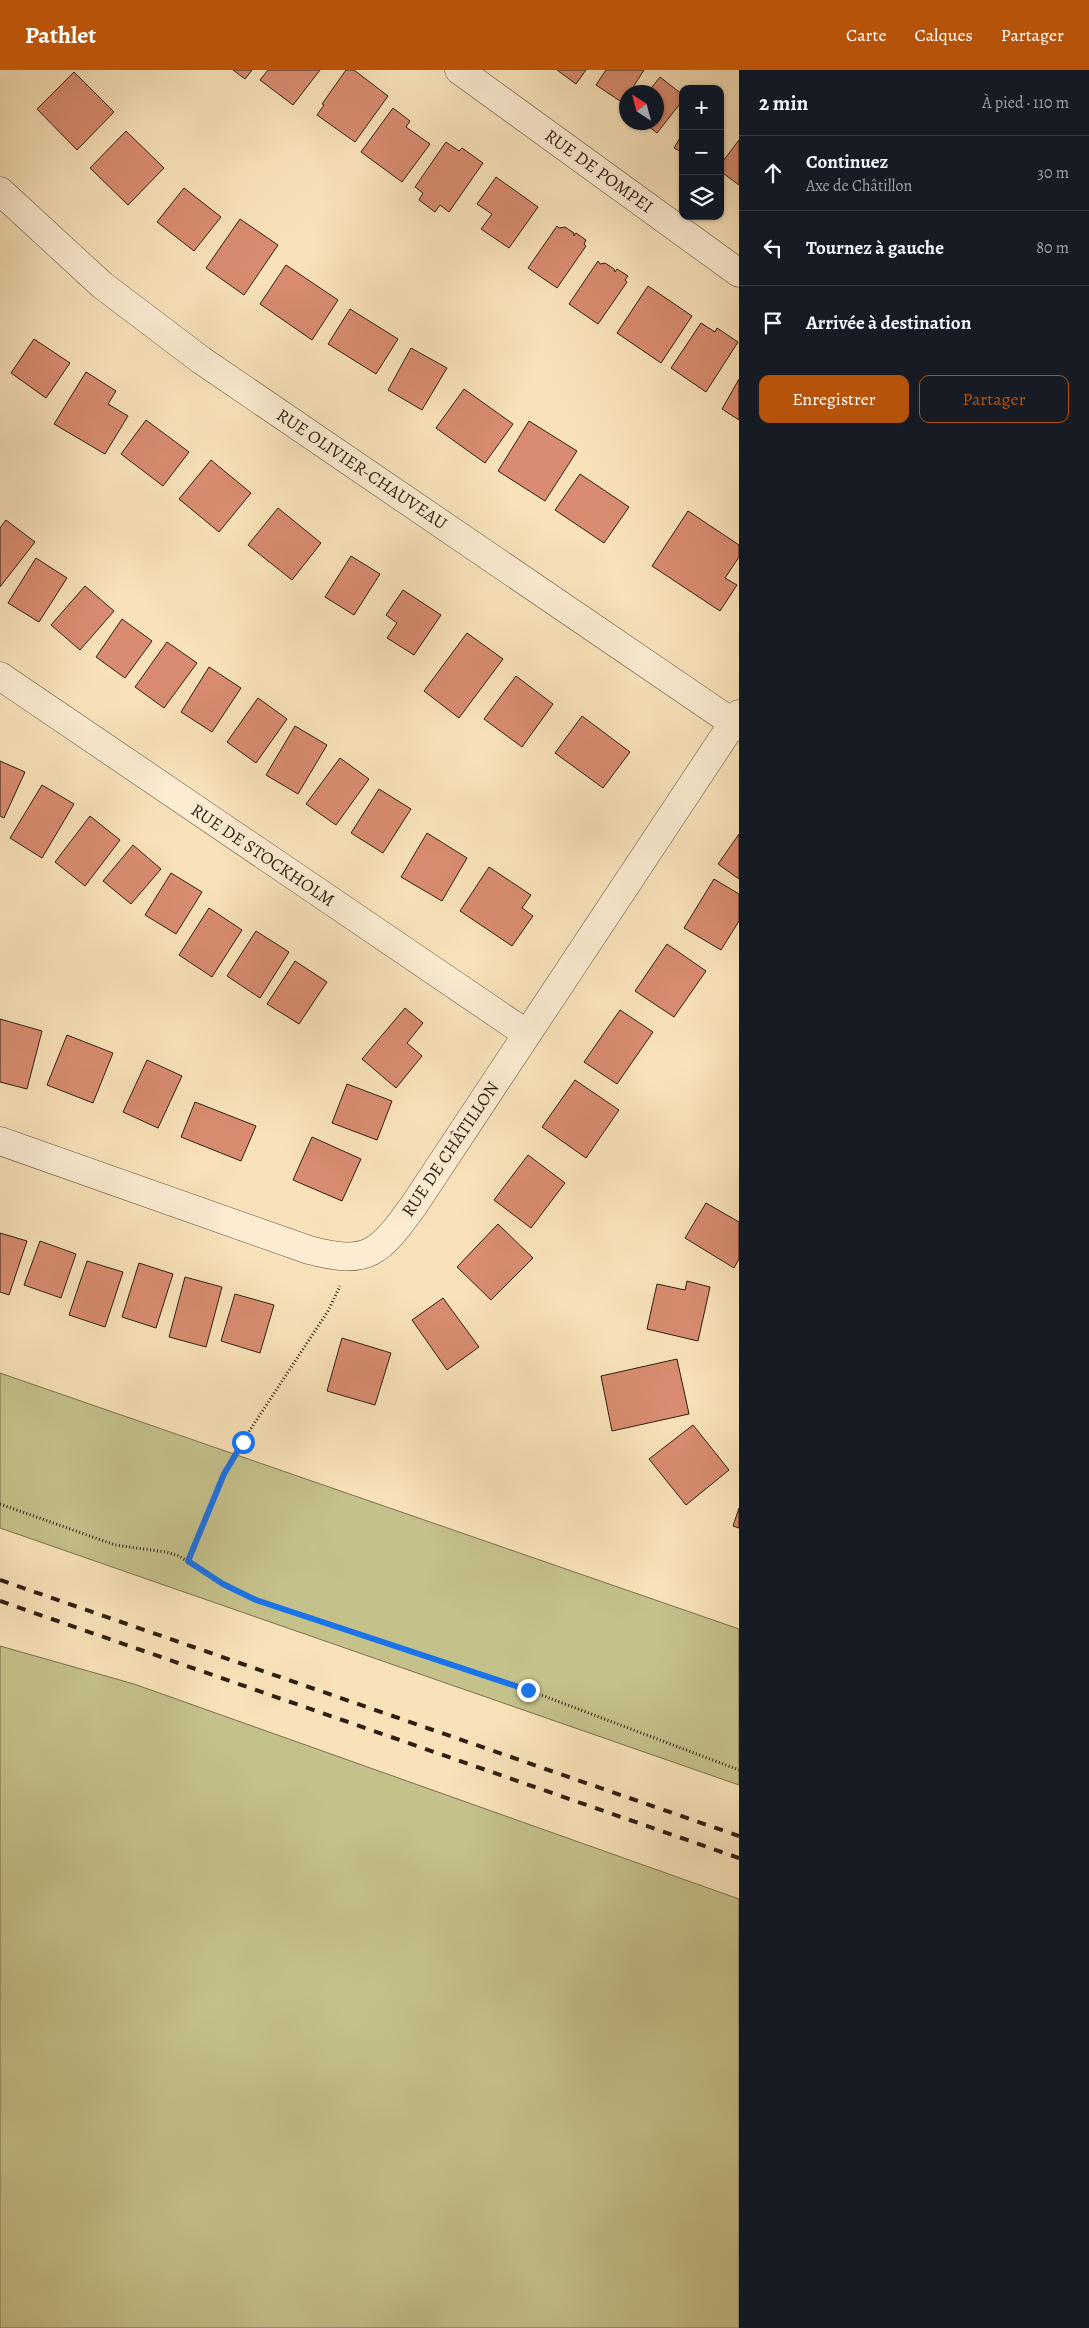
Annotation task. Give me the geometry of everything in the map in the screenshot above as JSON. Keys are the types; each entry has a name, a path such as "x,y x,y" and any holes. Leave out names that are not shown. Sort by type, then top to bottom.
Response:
{"street":[{"name":"RUE DE POMPEI","path":"459,70 739,273"},
{"name":"RUE OLIVIER-CHAUVEAU","path":"0,191 102,285 201,360 737,721"},
{"name":"RUE DE STOCKHOLM","path":"0,676 527,1034"},
{"name":"RUE DE CHÂTILLON","path":"0,1141 309,1250 350,1258 369,1253 395,1231 737,721"}],"path":[{"path":"188,1561 231,1460 328,1311 342,1281"},
{"path":"0,1504 92,1538 123,1546 166,1552 188,1561 223,1584 256,1600 528,1690 739,1770"}],"shaded area":[{"path":"0,1373 739,1629 739,1785 0,1528"},
{"path":"0,1646 134,1684 739,1899 739,2328 0,2328"}],"building":[{"path":"233,70 252,70 245,79"},
{"path":"268,70 320,70 293,105 260,80"},
{"path":"346,70 354,70 388,96 355,142 317,115 324,105 322,104"},
{"path":"557,70 586,70 576,84"},
{"path":"606,70 644,70 634,85 619,85 619,100 596,85"},
{"path":"74,72 114,112 77,150 37,109"},
{"path":"660,77 679,92 679,105 664,124 664,85 654,85"},
{"path":"393,108 410,121 406,127 430,144 402,182 361,152"},
{"path":"126,131 164,168 128,205 90,168"},
{"path":"679,140 679,151 674,148"},
{"path":"739,140 739,185 724,174 724,160"},
{"path":"446,142 459,151 462,148 483,163 449,212 440,205 435,212 419,200 423,193 415,187"},
{"path":"496,177 538,207 509,248 481,229 492,214 477,204"},
{"path":"184,188 221,217 194,251 157,222"},
{"path":"240,219 278,245 244,295 206,268"},
{"path":"557,226 559,228 565,227 574,233 574,236 576,233 586,240 584,244 586,246 557,288 528,268"},
{"path":"598,261 600,264 605,263 614,269 615,272 617,269 628,276 625,280 627,282 598,324 569,304"},
{"path":"286,265 338,300 312,340 260,304"},
{"path":"648,286 692,316 661,363 617,333"},
{"path":"350,309 398,339 376,374 328,344"},
{"path":"701,323 715,332 717,328 738,342 706,392 671,368"},
{"path":"34,339 70,363 46,398 11,373"},
{"path":"411,348 447,368 422,410 388,390"},
{"path":"86,372 116,391 108,404 128,416 105,454 54,424"},
{"path":"739,379 739,420 722,409"},
{"path":"464,389 513,424 485,463 436,428"},
{"path":"146,420 189,452 163,486 121,454"},
{"path":"529,421 577,451 545,501 498,471"},
{"path":"211,460 251,493 219,532 179,499"},
{"path":"580,474 629,507 604,543 555,510"},
{"path":"278,508 321,543 292,580 248,545"},
{"path":"688,511 739,545 739,557 725,578 737,585 720,611 652,566"},
{"path":"6,520 35,542 0,587 0,528"},
{"path":"351,556 380,574 354,615 325,597"},
{"path":"36,558 67,578 39,622 8,603"},
{"path":"85,586 114,611 80,650 51,625"},
{"path":"403,590 441,615 414,655 387,638 397,623 386,615"},
{"path":"122,619 152,641 125,678 96,657"},
{"path":"467,633 503,659 459,718 424,691"},
{"path":"167,642 197,663 164,708 135,687"},
{"path":"209,667 241,688 212,732 181,712"},
{"path":"516,676 553,704 522,747 484,719"},
{"path":"258,698 287,719 256,763 227,742"},
{"path":"582,716 630,752 603,788 555,753"},
{"path":"295,726 327,745 298,794 266,775"},
{"path":"340,758 369,779 336,825 306,804"},
{"path":"0,761 25,772 4,818 0,816"},
{"path":"42,785 74,804 42,858 10,838"},
{"path":"379,789 411,809 383,853 351,833"},
{"path":"90,816 120,840 85,886 55,862"},
{"path":"427,833 467,858 442,901 401,877"},
{"path":"739,834 739,879 718,864"},
{"path":"133,845 161,869 131,904 103,881"},
{"path":"489,867 531,895 522,908 533,916 512,946 460,911"},
{"path":"171,873 202,892 176,934 145,915"},
{"path":"714,879 739,894 739,921 721,950 684,928"},
{"path":"209,908 242,930 212,977 179,955"},
{"path":"256,931 289,952 260,998 227,976"},
{"path":"667,944 706,971 674,1017 635,991"},
{"path":"295,961 327,982 299,1024 267,1004"},
{"path":"405,1008 423,1023 407,1043 422,1056 396,1088 362,1059"},
{"path":"620,1010 653,1032 617,1084 584,1062"},
{"path":"0,1019 42,1031 27,1089 0,1082"},
{"path":"67,1035 113,1053 93,1103 47,1085"},
{"path":"147,1060 182,1076 158,1128 123,1112"},
{"path":"575,1080 619,1110 586,1158 542,1127"},
{"path":"347,1084 392,1101 377,1140 332,1123"},
{"path":"195,1102 256,1126 241,1161 181,1137"},
{"path":"312,1137 361,1159 342,1201 293,1180"},
{"path":"528,1155 565,1183 531,1228 494,1200"},
{"path":"706,1203 739,1222 739,1259 734,1268 685,1238"},
{"path":"498,1224 533,1258 491,1300 457,1267"},
{"path":"0,1233 27,1241 9,1295 0,1292"},
{"path":"40,1241 76,1254 61,1298 24,1285"},
{"path":"87,1261 123,1272 105,1327 69,1315"},
{"path":"139,1263 173,1274 156,1328 122,1317"},
{"path":"185,1277 222,1287 206,1347 169,1337"},
{"path":"687,1281 710,1287 698,1341 647,1329 657,1284 685,1290"},
{"path":"235,1294 274,1305 260,1353 221,1341"},
{"path":"443,1298 479,1347 447,1370 412,1320"},
{"path":"342,1338 391,1353 375,1405 327,1391"},
{"path":"677,1359 689,1414 612,1431 601,1376"},
{"path":"693,1425 729,1470 686,1505 649,1459"},
{"path":"739,1508 739,1528 733,1526"}],"railway":[{"path":"0,1580 739,1836"},
{"path":"0,1601 739,1858"}],"route":[{"path":"243,1442 224,1474 188,1561 223,1584 256,1600 528,1690"}]}
